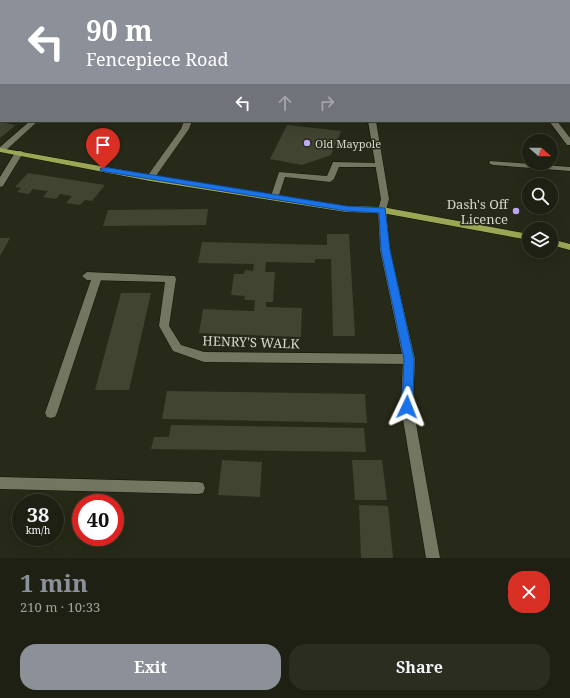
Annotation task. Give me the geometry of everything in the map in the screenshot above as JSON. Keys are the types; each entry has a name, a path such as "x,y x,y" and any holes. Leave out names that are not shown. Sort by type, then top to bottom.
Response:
{"main road":[{"path":"0,150 150,178 275,196 346,209 382,210 522,236"},
{"path":"558,244 570,247"}],"street":[{"path":"0,150 33,122"},
{"path":"150,178 185,129 188,122"},
{"path":"372,122 385,199 382,210 385,250 409,359 407,407 433,558"},
{"path":"554,122 570,143"},
{"path":"0,184 19,153"},
{"path":"493,163 570,169"},
{"path":"275,196 282,174 330,179 336,164 379,166"},
{"name":"HENRY'S WALK","path":"51,413 92,276 171,279 164,326 177,348 204,357 409,359"},
{"path":"0,483 198,488"}],"building":[{"path":"0,122 16,125 0,138"},
{"name":"Old Maypole","path":"287,125 341,131 331,155 302,165 270,159"},
{"path":"28,173 105,185 92,201 85,200 80,205 66,203 72,196 60,194 56,199 43,197 48,191 33,189 29,194 17,192 21,188 15,187"},
{"path":"208,209 206,225 103,226 108,210"},
{"path":"327,234 349,234 355,336 333,336 331,259 315,259 315,263 266,262 265,272 275,272 273,302 266,302 266,307 302,308 301,337 199,333 203,309 254,311 255,300 244,300 245,296 231,295 234,274 244,274 245,270 253,271 254,264 198,263 202,242 327,245"},
{"path":"0,238 10,238 0,256"},
{"path":"121,293 151,293 129,390 95,390"},
{"path":"167,391 365,394 367,423 162,419"},
{"path":"171,425 364,428 366,452 151,449 154,437 169,437"},
{"path":"222,460 262,462 260,497 218,495"},
{"path":"352,460 382,460 387,500 355,500"},
{"path":"359,505 388,506 393,558 361,558"}],"place":[{"name":"Old Maypole","path":"307,143"},
{"name":"Dash's Off Licence","path":"516,211"}],"route":[{"path":"103,169 150,178 275,196 346,209 382,210 385,250 409,359 407,407"}]}
